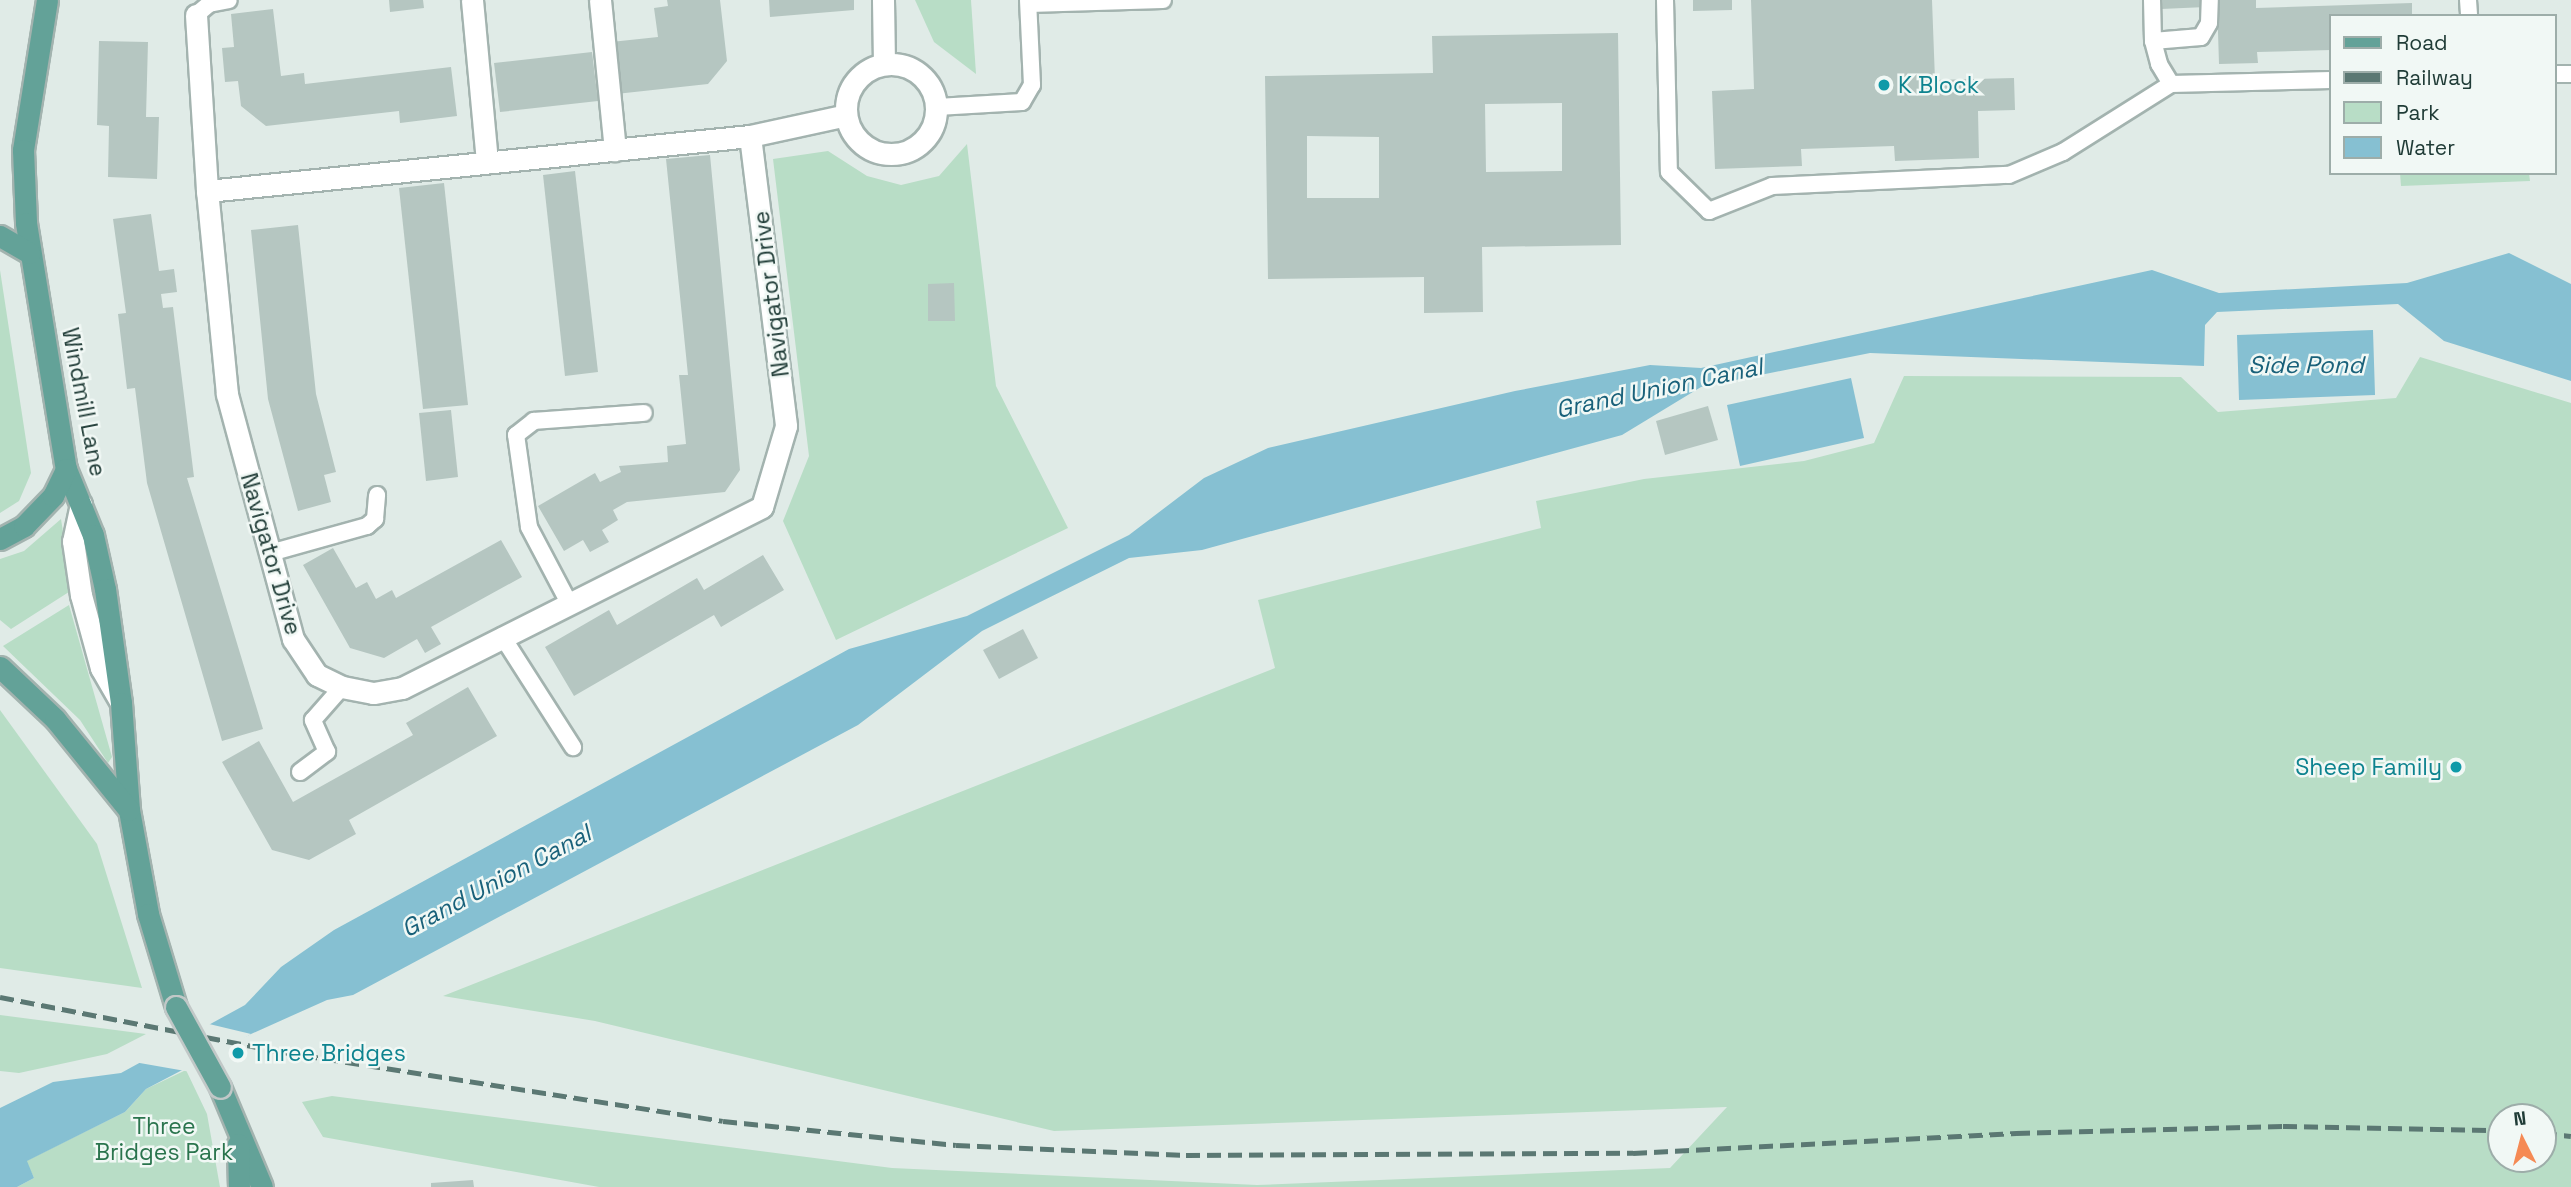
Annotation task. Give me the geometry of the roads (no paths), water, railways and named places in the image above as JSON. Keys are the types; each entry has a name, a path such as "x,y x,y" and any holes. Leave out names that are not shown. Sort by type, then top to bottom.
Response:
{"main road":[{"name":"Windmill Lane","path":"47,0 23,150 30,253 66,469 81,505 104,589 121,703 129,810 148,914 176,1007 220,1087 237,1136 262,1187"},
{"path":"0,236 30,253"},
{"path":"0,540 23,526 53,496 66,469"},
{"name":"Windmill Lane","path":"0,667 55,719 129,810"},
{"name":"Windmill Lane","path":"237,1136 239,1187"}],"street":[{"path":"472,0 487,162"},
{"path":"600,0 615,150"},
{"path":"883,0 884,64"},
{"name":"Navigator Drive","path":"196,15 207,191 227,394 293,639 317,675 342,687 373,693 402,688 762,507 786,426 750,136"},
{"path":"884,64 907,66 921,74 934,91 937,107 930,134 905,153 870,150 849,128 846,115 855,82 865,71 884,64"},
{"path":"207,191 750,136 846,115"}],"lane":[{"path":"196,15 209,4 229,0"},
{"path":"937,107 1022,102 1032,85 1029,2 1163,0"},
{"path":"1665,0 1669,172 1709,211 1773,187 2009,175 2063,152 2171,84 2330,80"},
{"path":"2152,0 2153,41 2159,64 2171,84"},
{"path":"2153,41 2201,37 2209,23 2210,0"},
{"path":"569,603 529,527 516,435 534,421 645,413"},
{"path":"270,553 367,526 375,519 377,495"},
{"path":"502,636 573,747"},
{"path":"300,772 327,752 313,720 342,687"}],"water":[{"name":"Grand Union Canal","path":"2509,253 2571,284 2571,381 2444,341 2398,304 2217,312 2205,325 2204,366 1870,353 1701,387 1622,435 1202,550 1129,558 982,631 858,725 353,995 327,1000 251,1034 146,1089 125,1112 27,1161 34,1178 17,1187 0,1187 0,1108 53,1082 121,1073 245,1005 281,967 334,930 849,649 967,616 1129,535 1204,478 1268,448 1515,391 1650,365 1701,368 2152,270 2219,293 2407,283"},
{"name":"Side Pond","path":"2373,330 2375,395 2239,400 2237,335"},
{"path":"1851,378 1864,438 1740,466 1727,405"}],"railway":[{"path":"0,997 283,1052 723,1121 956,1145 1186,1155 1633,1153 2016,1133 2283,1126 2487,1130"},
{"path":"2557,1134 2571,1136"}],"place":[{"name":"K Block","path":"1884,85"},
{"name":"Sheep Family","path":"2456,767"},
{"name":"Three Bridges","path":"238,1053"}],"park label":[{"name":"Three Bridges Park","path":"164,1139"}]}
